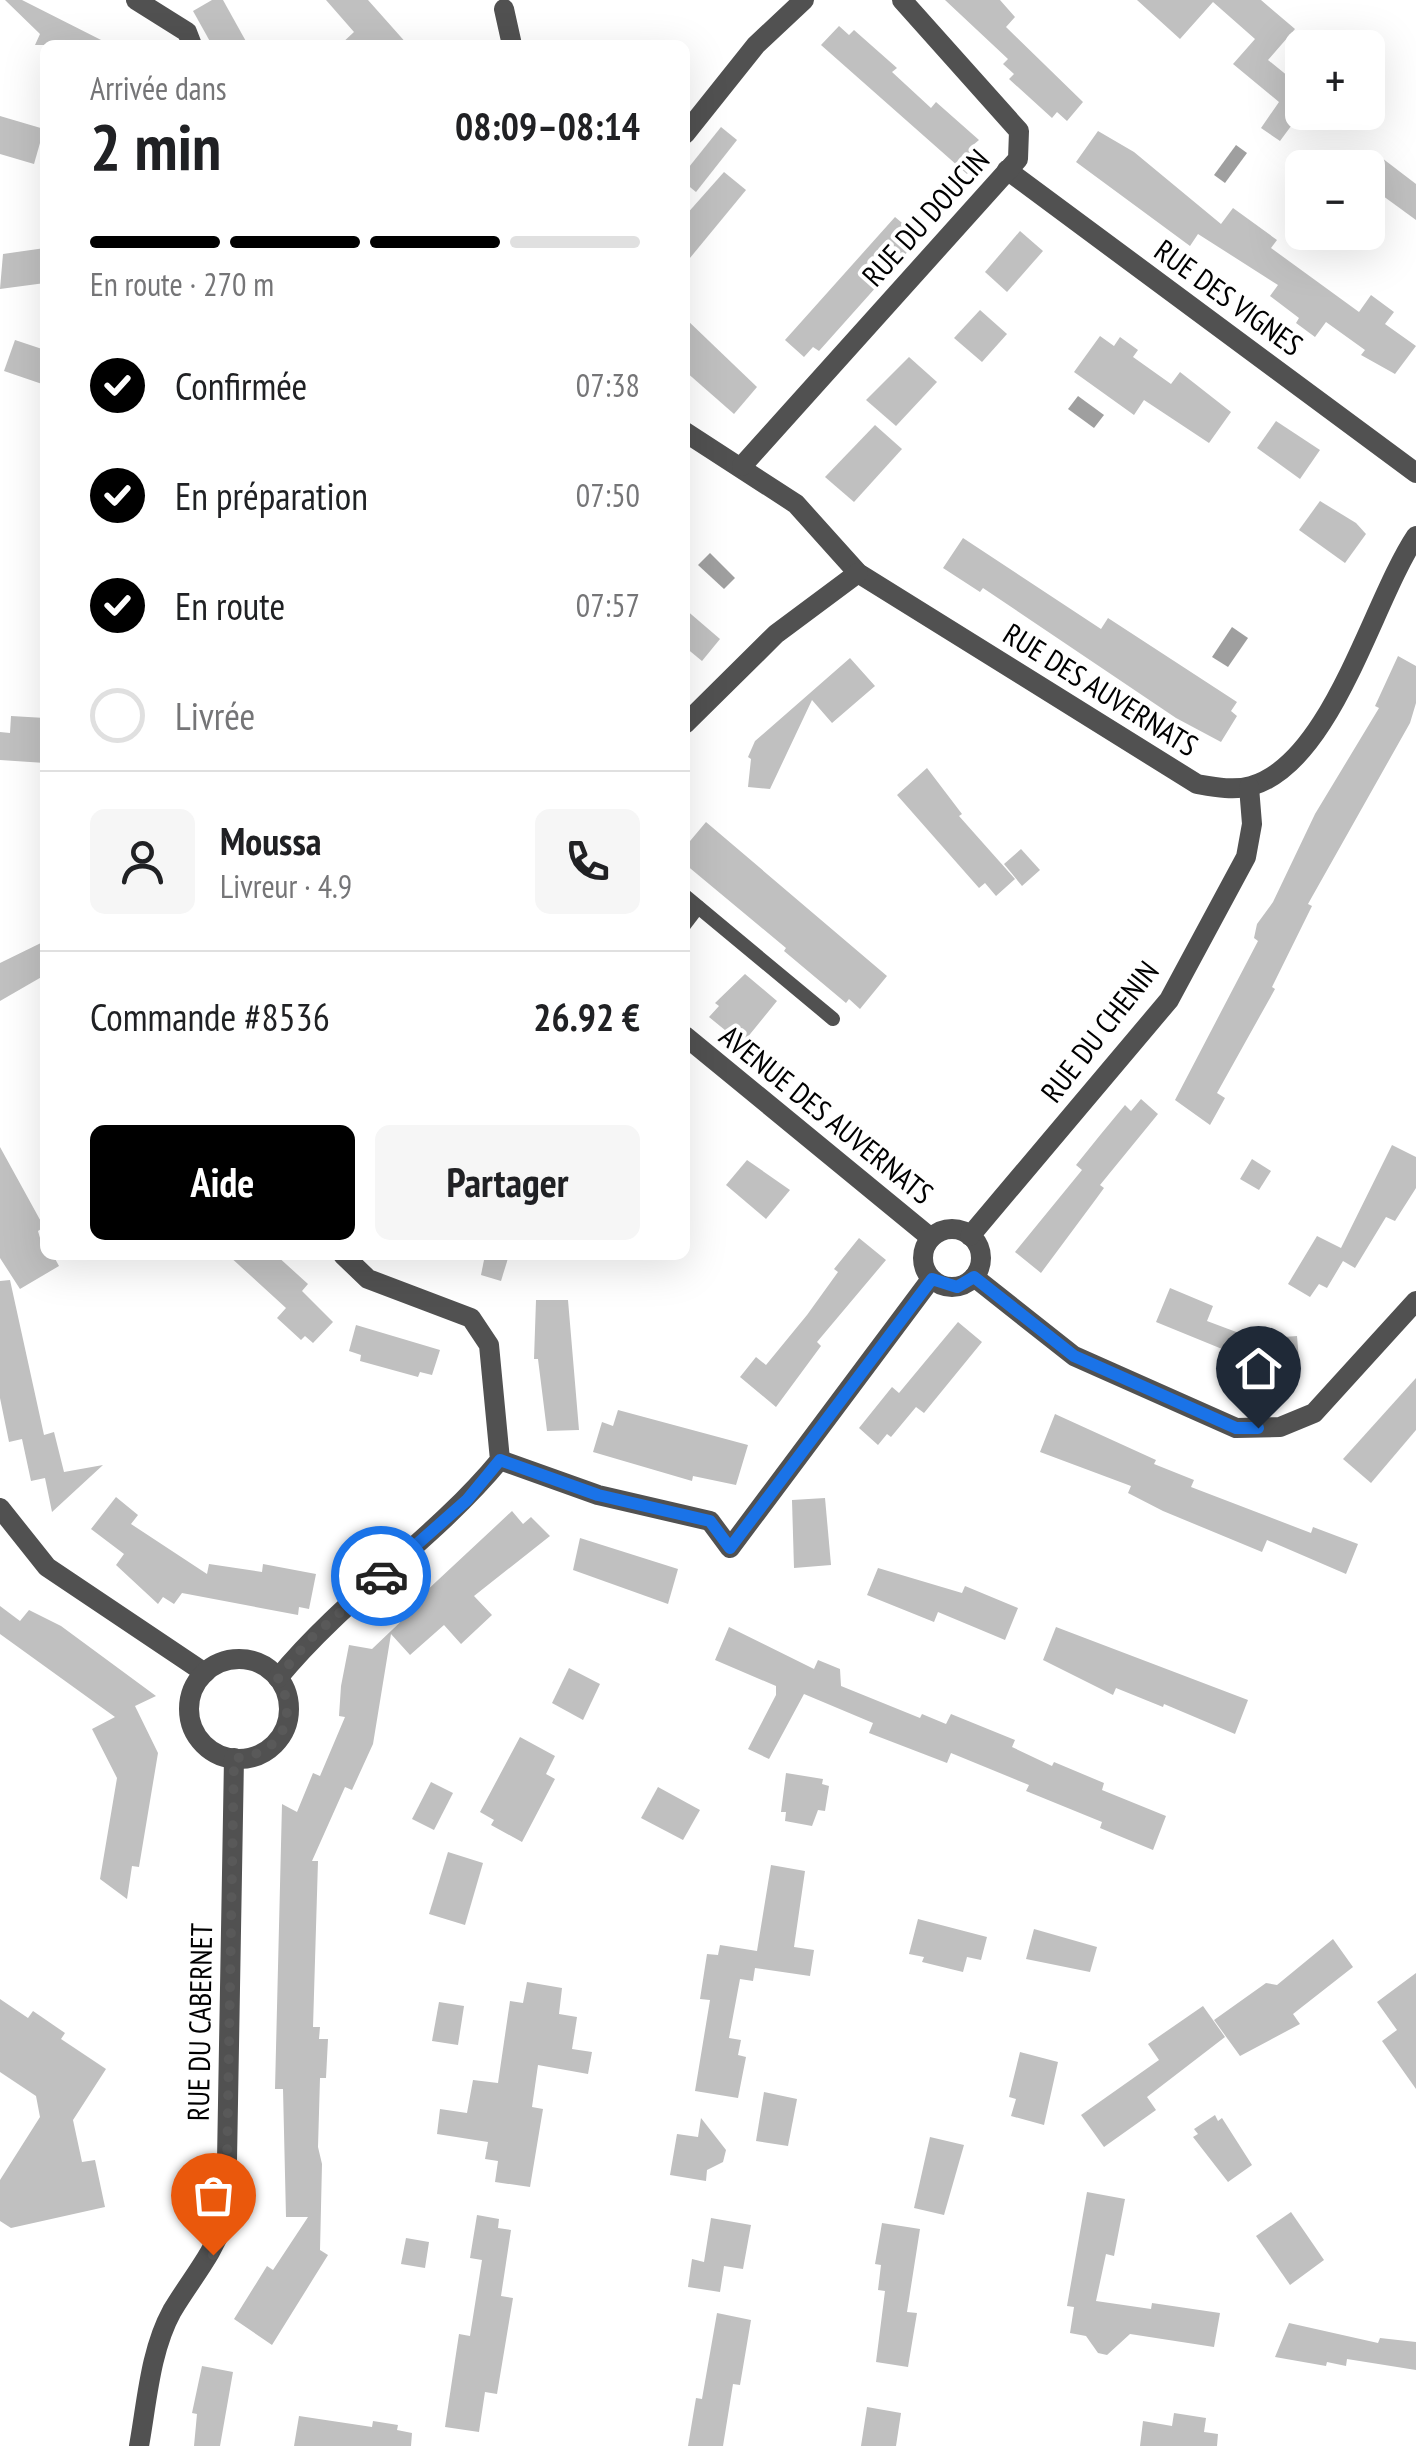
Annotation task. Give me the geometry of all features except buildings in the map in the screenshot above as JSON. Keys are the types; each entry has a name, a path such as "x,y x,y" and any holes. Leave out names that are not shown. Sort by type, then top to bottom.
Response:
{"street":[{"path":"136,0 187,32 190,40"},
{"path":"690,128 756,45 804,0"},
{"name":"RUE DU DOUCIN","path":"742,466 1018,158 1019,130 902,0"},
{"path":"504,9 511,40"},
{"name":"RUE DES VIGNES","path":"1007,170 1416,472"},
{"name":"RUE DES AUVERNATS","path":"690,435 796,504 858,573 1198,784 1249,786"},
{"path":"1249,786 1296,758 1324,717 1416,536"},
{"path":"690,719 776,634 858,573"},
{"name":"RUE DU CHENIN","path":"970,1236 1168,1000 1246,857 1252,824 1249,786"},
{"name":"AVENUE DES AUVERNATS","path":"690,1040 931,1238"},
{"name":"AVENUE DES AUVERNATS","path":"932,1279 923,1254 931,1238 948,1229 970,1236"},
{"path":"500,1460 598,1495 710,1521 730,1548 932,1279 957,1287 974,1277 981,1259 970,1236"},
{"path":"278,1678 308,1641 467,1500 500,1460 488,1345 470,1318 368,1280 347,1260"},
{"path":"974,1277 1074,1356 1236,1428 1280,1427 1314,1413 1416,1301"},
{"path":"0,1508 47,1567 204,1672"},
{"path":"250,1660 278,1678 289,1708 286,1725 266,1751 234,1758 204,1745 195,1732 190,1701 204,1672 218,1663 250,1660"},
{"name":"RUE DU CABERNET","path":"139,2446 155,2354 172,2313 213,2255 226,2218 234,1758"}],"lane":[{"path":"690,900 833,1019"},
{"path":"690,917 698,907"}],"shaded area":[{"path":"1236,145 1247,153 1225,183 1214,175"},
{"path":"1078,396 1104,415 1094,428 1068,409"},
{"path":"710,553 735,578 724,589 698,565"},
{"path":"1232,627 1248,638 1228,667 1212,657"}],"way so far":[{"path":"213,2255 226,2218 234,1758 266,1751 278,1740 289,1708 278,1678 308,1641 381,1576"}],"route":[{"path":"381,1576 467,1500 500,1460 598,1495 710,1521 730,1548 932,1279 957,1287 974,1277 1074,1356 1236,1428 1258,1428"}]}
